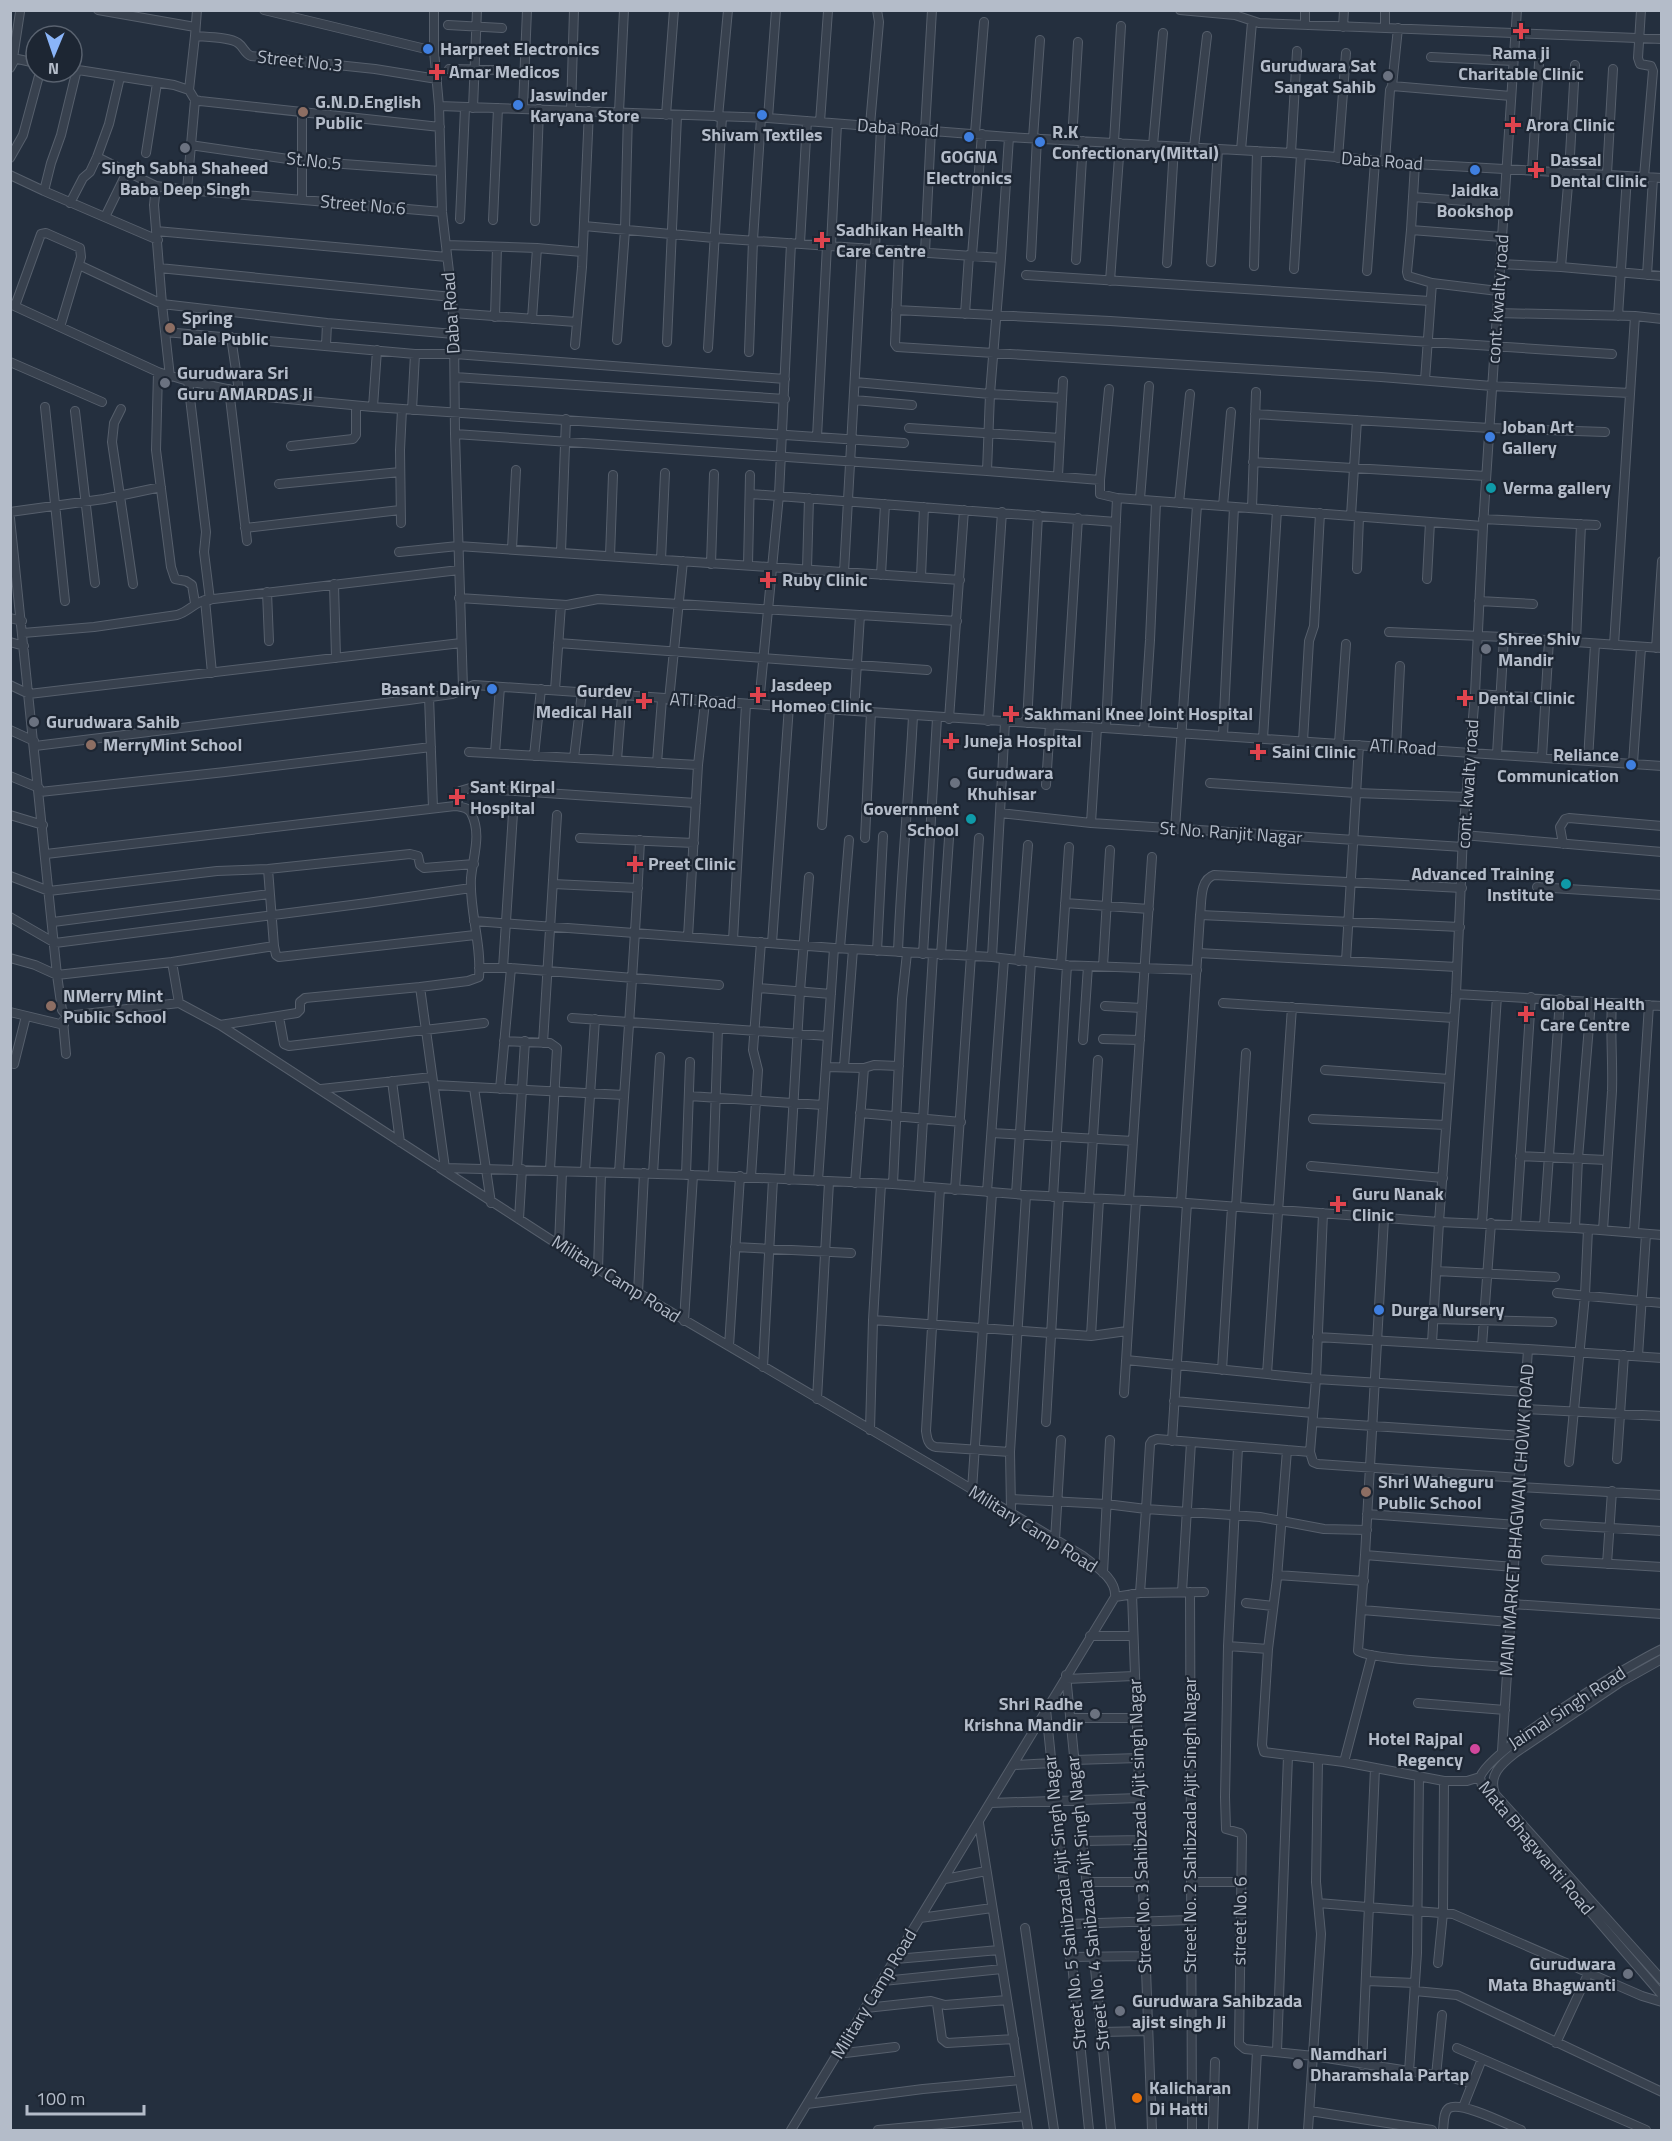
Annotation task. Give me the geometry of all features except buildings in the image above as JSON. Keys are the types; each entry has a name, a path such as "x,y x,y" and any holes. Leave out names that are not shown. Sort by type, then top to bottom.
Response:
{"street":[{"path":"98,10 195,27"},
{"path":"187,189 195,100 189,90 197,10"},
{"path":"264,10 434,51"},
{"path":"434,10 434,51 440,106"},
{"path":"460,219 469,108 475,69 477,10"},
{"path":"523,108 527,10"},
{"path":"571,110 574,10"},
{"path":"619,112 624,10"},
{"path":"666,115 674,10"},
{"path":"708,348 728,10"},
{"path":"749,352 753,240 776,10"},
{"path":"870,125 879,22 877,10"},
{"path":"925,10 932,11 925,252"},
{"path":"1180,10 1235,15 1252,22 1662,39"},
{"path":"1305,10 1305,25"},
{"path":"1343,27 1344,10"},
{"path":"1385,10 1385,27"},
{"name":"cont. kwalty road","path":"1432,1343 1517,10"},
{"path":"1641,10 1639,62 1651,66 1653,71 1644,177"},
{"path":"10,68 15,59 13,52 19,11"},
{"path":"820,122 828,11"},
{"path":"965,314 979,133 984,22"},
{"path":"1241,150 1252,22"},
{"path":"448,25 502,28"},
{"path":"1110,281 1121,26"},
{"path":"1385,161 1390,90 1398,28"},
{"path":"1153,145 1163,33"},
{"name":"Street No.3","path":"195,36 232,40 241,45 245,53 251,56 375,69 437,80"},
{"path":"1194,147 1207,36"},
{"path":"1031,257 1040,40"},
{"path":"1071,140 1078,42"},
{"path":"1291,153 1297,51"},
{"path":"1338,158 1346,53"},
{"path":"1431,57 1513,61"},
{"path":"15,59 24,61"},
{"path":"1532,171 1539,63"},
{"path":"1561,267 1575,65"},
{"path":"449,69 502,70"},
{"path":"1607,174 1613,69"},
{"path":"84,71 189,90"},
{"path":"70,203 97,157 109,124 120,77"},
{"path":"147,153 157,83"},
{"path":"10,158 23,135 37,84"},
{"path":"44,192 61,135 72,84"},
{"path":"1392,87 1511,96"},
{"path":"195,100 227,106 440,127"},
{"name":"Daba Road","path":"463,688 455,434 455,354 452,297 442,213 440,106 765,118 1010,137 1291,153 1506,170 1662,178"},
{"path":"493,220 498,108"},
{"path":"535,221 539,109"},
{"path":"575,345 584,226 589,111"},
{"path":"302,112 302,200"},
{"path":"617,340 625,230 628,113"},
{"path":"667,342 677,116"},
{"path":"759,704 779,495 785,379 807,121"},
{"path":"817,437 837,124"},
{"path":"875,248 881,127"},
{"path":"987,471 990,394 1010,137"},
{"path":"1076,260 1083,141"},
{"name":"St.No.5","path":"190,145 302,161 440,171"},
{"path":"1167,263 1174,147"},
{"path":"1211,262 1218,149"},
{"path":"1254,266 1257,151"},
{"path":"1294,269 1300,154"},
{"path":"97,157 156,186 154,205 170,377"},
{"path":"1367,271 1375,161"},
{"path":"1415,164 1407,274 1432,284 1436,282 1498,291"},
{"path":"105,217 127,172"},
{"path":"10,175 44,192 158,240"},
{"path":"1618,316 1627,176"},
{"path":"1647,275 1653,178"},
{"name":"Street No.6","path":"156,186 442,213"},
{"path":"1413,197 1504,204"},
{"path":"584,226 714,238 1001,258"},
{"path":"1411,230 1502,237"},
{"path":"156,231 447,257"},
{"path":"60,327 82,253 80,248 46,233 40,234 13,305 60,327 158,372 170,377 301,401 356,406 904,443"},
{"path":"446,245 582,252"},
{"path":"495,317 497,247"},
{"path":"532,319 537,248"},
{"path":"844,572 862,248"},
{"path":"899,250 896,347 1630,393"},
{"path":"1500,264 1662,276"},
{"path":"79,265 162,303 327,323 454,334"},
{"path":"159,268 452,297"},
{"path":"1026,275 1430,301"},
{"path":"1425,380 1426,341 1432,284"},
{"path":"896,310 1110,321 1612,354"},
{"path":"453,313 576,322"},
{"path":"1497,313 1635,316 1662,319"},
{"path":"1614,645 1635,316"},
{"path":"326,346 327,323"},
{"path":"165,332 415,354 455,354 785,379"},
{"path":"231,338 239,391"},
{"path":"372,407 377,350"},
{"path":"412,410 415,354"},
{"path":"10,362 102,402"},
{"path":"158,372 156,450 172,575 175,579 192,585 195,603"},
{"path":"455,377 784,399"},
{"path":"188,381 206,532 204,552 212,673"},
{"path":"1058,476 1064,381"},
{"path":"855,382 1062,398"},
{"path":"1140,499 1149,386"},
{"path":"229,389 246,540"},
{"path":"1109,389 1100,480 1102,495 1197,506 1430,522 1596,525"},
{"path":"1252,508 1256,392"},
{"path":"1179,503 1190,394"},
{"path":"854,400 912,405"},
{"path":"291,446 353,439 356,435 356,406"},
{"path":"45,407 65,601"},
{"path":"122,409 114,423 112,436 133,584"},
{"path":"401,523 402,409"},
{"path":"75,411 95,583"},
{"path":"1223,506 1232,412"},
{"path":"1255,414 1490,428 1605,432"},
{"path":"561,552 566,419"},
{"path":"1357,569 1353,468 1358,420"},
{"path":"909,428 1060,438"},
{"path":"455,434 565,440 1100,480"},
{"path":"1253,462 1486,476"},
{"path":"512,549 516,470"},
{"path":"279,484 400,472"},
{"path":"661,560 665,473"},
{"path":"711,564 714,474"},
{"path":"610,556 613,475"},
{"path":"748,565 750,475"},
{"path":"10,512 86,502 161,487"},
{"path":"751,494 1116,522"},
{"path":"807,569 809,498"},
{"path":"1106,728 1117,498"},
{"path":"1144,730 1156,502"},
{"path":"880,575 885,504"},
{"path":"1175,829 1197,506"},
{"path":"921,577 924,507"},
{"path":"1223,736 1234,507"},
{"path":"245,528 400,510"},
{"path":"949,719 964,510"},
{"path":"1263,739 1277,510"},
{"path":"988,721 1002,512"},
{"path":"1303,741 1309,641 1314,626 1320,513"},
{"path":"1027,723 1038,515"},
{"path":"10,518 14,581 22,621 66,1054"},
{"path":"1065,725 1078,518"},
{"path":"1427,579 1430,522"},
{"path":"1576,642 1581,524"},
{"path":"399,552 458,546 960,580"},
{"path":"657,763 683,561"},
{"path":"1389,632 1504,637 1659,648 1662,561"},
{"path":"23,633 94,627 177,615 188,610 195,603 208,600 459,570"},
{"path":"334,585 336,658"},
{"path":"267,592 269,640"},
{"path":"459,598 561,605 598,599 957,621"},
{"path":"1479,601 1533,604"},
{"path":"555,690 561,605"},
{"path":"854,711 860,615"},
{"path":"10,618 22,621"},
{"path":"1497,754 1504,637"},
{"path":"1542,757 1549,640"},
{"path":"10,642 24,646"},
{"path":"10,685 29,693 461,643"},
{"path":"558,643 927,670"},
{"path":"1339,743 1346,644"},
{"path":"1588,760 1595,644"},
{"path":"1633,763 1641,648"},
{"path":"1396,747 1400,666"},
{"name":"ATI Road","path":"35,743 453,694 474,685 949,719 1471,751 1662,766"},
{"path":"495,753 500,687"},
{"path":"534,756 541,689"},
{"path":"574,758 582,692"},
{"path":"1475,693 1545,698"},
{"path":"616,760 622,695"},
{"path":"429,696 433,808"},
{"path":"688,937 698,765 705,702"},
{"path":"733,940 746,704"},
{"path":"772,943 789,706"},
{"path":"822,825 830,709"},
{"path":"865,838 871,712"},
{"path":"898,952 901,866 908,813 913,716"},
{"path":"922,954 937,718"},
{"path":"992,957 1005,722"},
{"path":"1046,785 1050,724"},
{"path":"1091,823 1097,728"},
{"path":"10,730 35,743"},
{"path":"1346,961 1359,745"},
{"path":"10,776 39,790 431,747"},
{"path":"468,752 698,765"},
{"path":"1210,783 1356,793 1466,797"},
{"path":"455,806 460,791 470,788 696,803"},
{"path":"46,854 433,808 455,806 466,807 471,811 477,844 471,888 478,977 420,987 304,999 300,1002 299,1012 220,1025"},
{"path":"500,1089 513,813"},
{"name":"St No. Ranjit Nagar","path":"1000,813 1091,823 1463,847"},
{"path":"10,815 43,825"},
{"path":"543,1042 557,815"},
{"path":"1563,844 1560,827 1565,819 1569,818 1662,826"},
{"path":"1463,835 1662,852"},
{"path":"877,951 883,836"},
{"path":"580,838 694,843"},
{"path":"919,1186 937,955 949,838"},
{"path":"956,1190 980,838"},
{"path":"619,1173 636,933 640,840"},
{"path":"818,1181 831,994 849,840"},
{"path":"1019,961 1028,845"},
{"path":"1046,1422 1069,847"},
{"path":"1102,966 1110,850"},
{"path":"10,876 49,891 218,871 268,869 410,854 418,856 420,865 424,868 474,864"},
{"path":"1124,1393 1133,1141 1152,857"},
{"path":"268,869 270,915 276,955 283,957 475,935"},
{"path":"1310,1452 1172,1441 1200,915 1204,884 1207,878 1214,875 1462,888"},
{"path":"789,1180 809,877"},
{"path":"553,884 638,888"},
{"path":"1538,887 1662,895"},
{"path":"10,917 55,943 471,888"},
{"path":"53,922 269,894"},
{"path":"1065,903 1149,909"},
{"path":"1200,915 1460,927"},
{"path":"474,921 877,951 992,957 1064,965 1197,970"},
{"path":"751,1177 758,1070 753,1053 761,942"},
{"path":"10,958 35,964 57,975 172,962 274,946"},
{"path":"844,1067 853,949"},
{"path":"893,1184 902,999 907,953"},
{"path":"1198,953 1457,967"},
{"path":"972,1490 984,1328 992,1133 1004,959"},
{"path":"172,962 179,1003"},
{"path":"1016,1194 1031,962"},
{"path":"1083,1040 1088,966"},
{"path":"479,968 507,968 719,985"},
{"path":"420,987 445,1168"},
{"path":"758,988 831,994"},
{"path":"1456,994 1662,1006"},
{"path":"1482,1346 1497,996"},
{"path":"1516,1225 1531,997"},
{"path":"1544,1226 1560,999"},
{"path":"1575,1228 1578,1158 1591,1002"},
{"path":"63,1013 73,1017 179,1003 220,1025 436,1165 445,1168 740,1176 893,1184 1056,1197 1184,1203 1439,1222 1544,1226 1662,1235"},
{"path":"1223,1003 1454,1018"},
{"path":"1603,1230 1612,1074 1610,1036 1612,1003"},
{"path":"1634,1232 1649,1005"},
{"path":"1105,1006 1142,1008"},
{"path":"1267,1374 1292,1007"},
{"path":"10,1012 64,1025"},
{"path":"14,1064 26,1016"},
{"path":"279,1017 284,1044 287,1046 484,1023"},
{"path":"572,1018 828,1036"},
{"path":"585,1172 595,1019"},
{"path":"713,1176 718,1028"},
{"path":"1103,1039 1140,1040"},
{"path":"504,1041 543,1042 554,1044 557,1048 550,1170"},
{"path":"519,1219 521,1090 525,1041"},
{"path":"1222,1370 1246,1053"},
{"path":"653,1174 660,1057"},
{"path":"1089,1198 1098,1060"},
{"path":"684,1321 690,1062"},
{"path":"826,1066 864,1068 874,1065 899,1066"},
{"path":"855,1183 864,1068"},
{"path":"1325,1070 1449,1079"},
{"path":"321,1089 392,1081 433,1081 474,1088 624,1095"},
{"path":"392,1081 400,1142"},
{"path":"474,1088 491,1203"},
{"path":"689,1096 823,1105"},
{"path":"860,1113 961,1122"},
{"path":"1313,1119 1446,1125"},
{"path":"992,1133 1133,1141"},
{"path":"1521,1156 1607,1160"},
{"name":"Military Camp Road","path":"436,1165 491,1203 684,1321 1083,1556 1103,1573 1115,1588 1115,1597 791,2130"},
{"path":"1311,1166 1443,1178"},
{"path":"559,1245 562,1172"},
{"path":"598,1269 602,1173"},
{"path":"638,1293 644,1173"},
{"path":"729,1347 740,1176"},
{"path":"763,1366 773,1179"},
{"path":"817,1399 830,1182"},
{"path":"870,1430 873,1320 881,1184"},
{"path":"940,1188 931,1325 926,1431 928,1441 934,1447 1010,1452"},
{"path":"1011,1509 1010,1452 1026,1195"},
{"path":"1091,1335 1099,1198"},
{"path":"1323,1213 1316,1379 1310,1452 1313,1462 1520,1478"},
{"path":"1384,1218 1376,1382 1358,1651 1372,1655 1507,1667"},
{"path":"1569,1462 1585,1295 1588,1229"},
{"path":"1638,1356 1647,1234"},
{"path":"735,1246 851,1253"},
{"path":"1436,1271 1555,1277"},
{"path":"1557,1293 1662,1303"},
{"path":"1434,1319 1552,1322"},
{"path":"873,1320 1091,1335 1127,1330"},
{"name":"MAIN MARKET BHAGWAN CHOWK ROAD","path":"1317,1337 1528,1349 1502,1751"},
{"path":"1528,1349 1662,1358"},
{"path":"1617,1460 1624,1355"},
{"path":"1126,1360 1316,1379 1526,1392"},
{"path":"1174,1401 1372,1426 1523,1436"},
{"path":"1525,1409 1662,1416"},
{"name":"Street No. 3 Sahibzada Ajit singh Nagar","path":"1152,2130 1133,1636 1150,1444 1152,1440 1157,1439 1172,1441"},
{"path":"1055,1540 1060,1440"},
{"path":"1103,1573 1110,1440"},
{"name":"Street No. 2 Sahibzada Ajit Singh Nagar","path":"1191,1442 1186,1592 1192,2130"},
{"path":"1238,1447 1228,1646 1268,1648 1278,1575 1287,1450"},
{"path":"1519,1487 1662,1495"},
{"path":"1607,1564 1612,1491"},
{"path":"1011,1499 1187,1511 1281,1520 1311,1527 1367,1530"},
{"path":"1367,1514 1517,1525"},
{"path":"1545,1524 1662,1531"},
{"path":"1365,1555 1514,1567"},
{"path":"1546,1560 1662,1567"},
{"path":"1278,1575 1364,1581"},
{"path":"1115,1597 1136,1594 1204,1592"},
{"path":"1246,1603 1273,1606"},
{"path":"1511,1604 1662,1614"},
{"path":"1362,1610 1510,1622"},
{"path":"1090,1636 1133,1636"},
{"name":"street No. 6","path":"1228,1646 1225,1817 1228,1831 1241,1834 1239,2044 1245,2049 1257,2050"},
{"name":"Mata Bhagwanti Road","path":"1268,1648 1262,1745 1264,1752 1344,1762 1444,1781 1467,1781 1480,1777 1482,1786 1488,1794 1662,1995"},
{"name":"Jaimal Singh Road","path":"1480,1777 1483,1770 1502,1751 1597,1687 1662,1649"},
{"path":"1344,1762 1372,1655"},
{"path":"1662,1659 1619,1683 1515,1754 1501,1765 1493,1779 1492,1787 1495,1794 1662,1980"},
{"path":"1066,1677 1134,1676"},
{"name":"Street No. 4 Sahibzada Ajit Singh Nagar","path":"1066,1677 1111,2130"},
{"path":"1418,1703 1505,1710"},
{"name":"Street No. 5 Sahibzada Ajit Singh Nagar","path":"1046,1709 1089,2130"},
{"path":"1071,1718 1136,1718"},
{"path":"1276,2051 1288,1756"},
{"path":"1074,1760 1139,1758"},
{"path":"1308,2130 1321,1934 1316,1882 1318,1760"},
{"path":"1014,1765 1052,1763"},
{"path":"1362,2065 1375,1768"},
{"path":"1408,2072 1415,1987 1419,1776"},
{"path":"1438,1963 1443,1912 1444,1781"},
{"path":"991,1803 1139,1798"},
{"path":"979,1823 1028,2130"},
{"path":"1082,1841 1142,1840"},
{"path":"945,1879 986,1870"},
{"path":"1086,1882 1144,1882"},
{"path":"1191,1882 1241,1882"},
{"path":"1318,1903 1417,1912 1443,1912 1459,1916 1642,1996 1662,2002"},
{"path":"920,1918 992,1908"},
{"path":"1068,1924 1190,1920"},
{"path":"1025,1928 1054,2130"},
{"path":"896,1959 999,1950"},
{"path":"1070,1957 1146,1956"},
{"path":"883,1981 1002,1969"},
{"path":"1556,2043 1589,1972"},
{"path":"1367,1981 1457,1995 1662,2092"},
{"path":"866,2008 932,2001 937,2004 951,2005 1007,2001"},
{"path":"937,2004 942,2039 946,2043 1014,2039"},
{"path":"1437,2076 1442,2015"},
{"path":"1101,2032 1148,2031"},
{"path":"837,2054 895,2047"},
{"path":"1457,2048 1646,2130"},
{"path":"1253,2130 1257,2050 1314,2056 1461,2079 1472,2084"},
{"path":"1463,2107 1482,2059"},
{"path":"1213,2130 1215,2062"},
{"path":"807,2104 922,2089 1020,2080"},
{"path":"1443,2130 1446,2112 1449,2108 1463,2107 1521,2130"},
{"path":"1310,2111 1432,2130"},
{"path":"878,2130 1025,2116"}],"place":[{"name":"Rama ji Charitable Clinic","path":"1521,31"},
{"name":"Harpreet Electronics","path":"428,49"},
{"name":"Amar Medicos","path":"437,72"},
{"name":"Gurudwara Sat Sangat Sahib","path":"1388,76"},
{"name":"Jaswinder Karyana Store","path":"518,105"},
{"name":"G.N.D.English Public","path":"303,112"},
{"name":"Shivam Textiles","path":"762,115"},
{"name":"Arora Clinic","path":"1513,125"},
{"name":"GOGNA Electronics","path":"969,137"},
{"name":"R.K Confectionary(Mittal)","path":"1040,142"},
{"name":"Singh Sabha Shaheed Baba Deep Singh","path":"185,148"},
{"name":"Jaidka Bookshop","path":"1475,170"},
{"name":"Dassal Dental Clinic","path":"1536,170"},
{"name":"Sadhikan Health Care Centre","path":"822,240"},
{"name":"Spring Dale Public","path":"170,328"},
{"name":"Gurudwara Sri Guru AMARDAS Ji","path":"165,383"},
{"name":"Joban Art Gallery","path":"1490,437"},
{"name":"Verma gallery","path":"1491,488"},
{"name":"Ruby Clinic","path":"768,580"},
{"name":"Shree Shiv Mandir","path":"1486,649"},
{"name":"Basant Dairy","path":"492,689"},
{"name":"Jasdeep Homeo Clinic","path":"758,695"},
{"name":"Dental Clinic","path":"1465,698"},
{"name":"Gurdev Medical Hall","path":"644,701"},
{"name":"Sakhmani Knee Joint Hospital","path":"1011,714"},
{"name":"Gurudwara Sahib","path":"34,722"},
{"name":"Juneja Hospital","path":"951,741"},
{"name":"MerryMint School","path":"91,745"},
{"name":"Saini Clinic","path":"1258,752"},
{"name":"Reliance Communication","path":"1631,765"},
{"name":"Gurudwara Khuhisar","path":"955,783"},
{"name":"Sant Kirpal Hospital","path":"457,797"},
{"name":"Government School","path":"971,819"},
{"name":"Preet Clinic","path":"635,864"},
{"name":"Advanced Training Institute","path":"1566,884"},
{"name":"NMerry Mint Public School","path":"51,1006"},
{"name":"Global Health Care Centre","path":"1526,1014"},
{"name":"Guru Nanak Clinic","path":"1338,1204"},
{"name":"Durga Nursery","path":"1379,1310"},
{"name":"Shri Waheguru Public School","path":"1366,1492"},
{"name":"Shri Radhe Krishna Mandir","path":"1095,1714"},
{"name":"Hotel Rajpal Regency","path":"1475,1749"},
{"name":"Gurudwara Mata Bhagwanti","path":"1628,1974"},
{"name":"Gurudwara Sahibzada ajist singh Ji","path":"1120,2011"},
{"name":"Namdhari Dharamshala Partap","path":"1298,2064"},
{"name":"Kalicharan Di Hatti","path":"1137,2098"}]}
